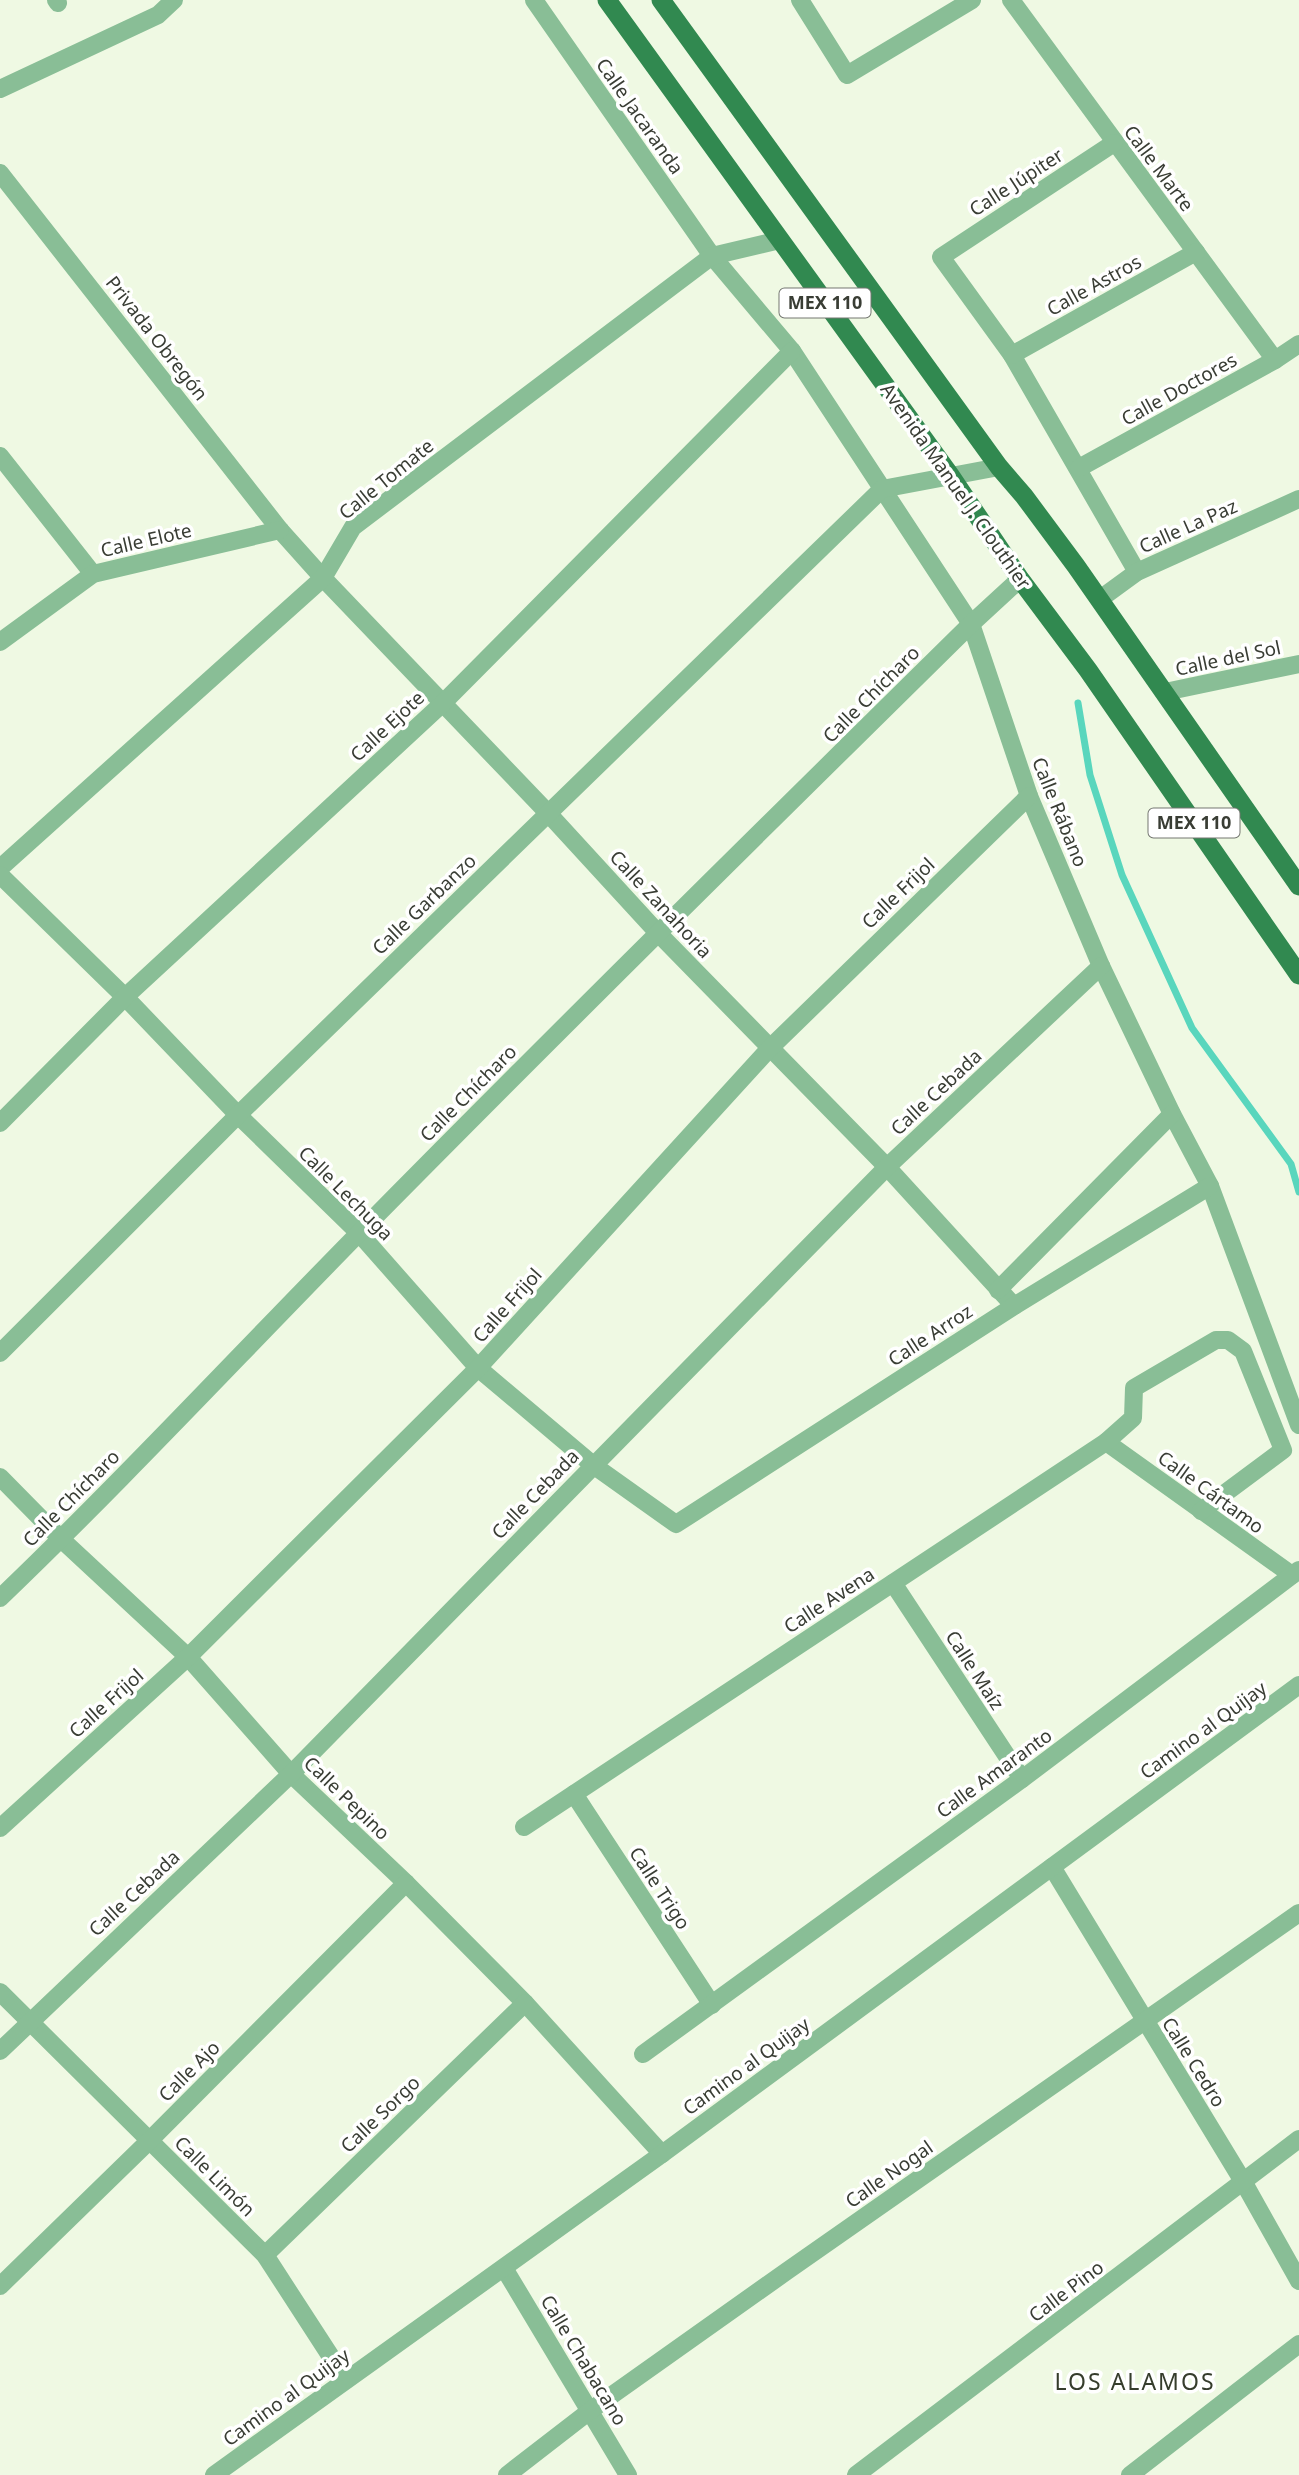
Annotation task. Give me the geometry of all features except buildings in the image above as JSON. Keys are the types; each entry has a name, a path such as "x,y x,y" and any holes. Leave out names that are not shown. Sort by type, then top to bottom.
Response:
{"main road":[{"name":"Avenida Manuel J. Clouthier","path":"607,0 950,475 1020,579 1088,670 1299,975"},
{"name":"MEX 110","path":"661,0 999,467 1024,496 1100,599 1299,886"}],"street":[{"path":"0,89 158,15 174,0"},
{"name":"Calle Jacaranda","path":"534,0 712,256"},
{"path":"800,0 847,75 972,0"},
{"name":"Calle Marte","path":"1011,0 1275,360"},
{"name":"Calle Júpiter","path":"1012,355 942,257 1114,144"},
{"name":"Privada Obregón","path":"0,173 280,530"},
{"name":"Calle Tomate","path":"0,868 323,578 353,527 712,256 780,240"},
{"name":"Calle Astros","path":"1012,355 1196,252"},
{"name":"Calle Rábano","path":"712,256 792,351 971,624 1029,796 1101,966 1210,1186 1299,1425"},
{"name":"Calle Doctores","path":"1079,468 1275,360 1299,344"},
{"name":"Calle Ejote","path":"0,1123 125,997 443,704 792,351"},
{"path":"1012,355 1137,572"},
{"path":"0,456 93,574"},
{"path":"882,489 999,467"},
{"name":"Calle Garbanzo","path":"0,1353 547,812 882,489"},
{"name":"Calle La Paz","path":"1100,599 1137,572 1299,499"},
{"name":"Calle Elote","path":"0,642 93,574 280,530"},
{"name":"Calle Zanahoria","path":"280,530 658,933 887,1167 1014,1306"},
{"name":"Calle Chícharo","path":"0,1598 658,933 1020,579"},
{"name":"Calle del Sol","path":"1165,692 1299,664"},
{"name":"Calle Frijol","path":"0,1828 188,1657 478,1368 769,1049 1029,796"},
{"name":"Calle Lechuga","path":"0,875 359,1233 478,1368 593,1465 676,1524"},
{"name":"Calle Cebada","path":"0,2051 291,1774 887,1167 1101,966"},
{"path":"998,1290 1172,1114"},
{"name":"Calle Arroz","path":"676,1524 1014,1306 1210,1186"},
{"name":"Calle Avena","path":"524,1827 1106,1442 1133,1418 1134,1388 1216,1340 1228,1340 1243,1351 1283,1450 1200,1511"},
{"name":"Calle Cártamo","path":"1106,1442 1200,1511 1296,1573"},
{"name":"Calle Pepino","path":"0,1476 61,1539 188,1657 291,1774 406,1883 524,2003 662,2154"},
{"name":"Calle Amaranto","path":"643,2054 1022,1779 1296,1573"},
{"name":"Calle Maíz","path":"893,1583 1022,1779"},
{"name":"Camino al Quijay","path":"214,2475 662,2154 1299,1685"},
{"name":"Calle Trigo","path":"574,1794 712,2005"},
{"name":"Calle Cedro","path":"1052,1867 1244,2183 1299,2281"},
{"name":"Calle Ajo","path":"0,2286 406,1883"},
{"name":"Calle Nogal","path":"507,2475 591,2410 1299,1913"},
{"name":"Calle Limón","path":"0,1992 265,2255 346,2380"},
{"name":"Calle Sorgo","path":"265,2255 524,2003"},
{"name":"Calle Pino","path":"856,2475 1299,2139"},
{"name":"Calle Chabacano","path":"504,2267 628,2475"},
{"path":"1130,2475 1299,2344"}],"waterway":[{"path":"1078,703 1090,775 1122,875 1192,1028 1291,1164 1299,1192"}],"district":[{"name":"LOS ALAMOS","path":"1135,2382"}]}
